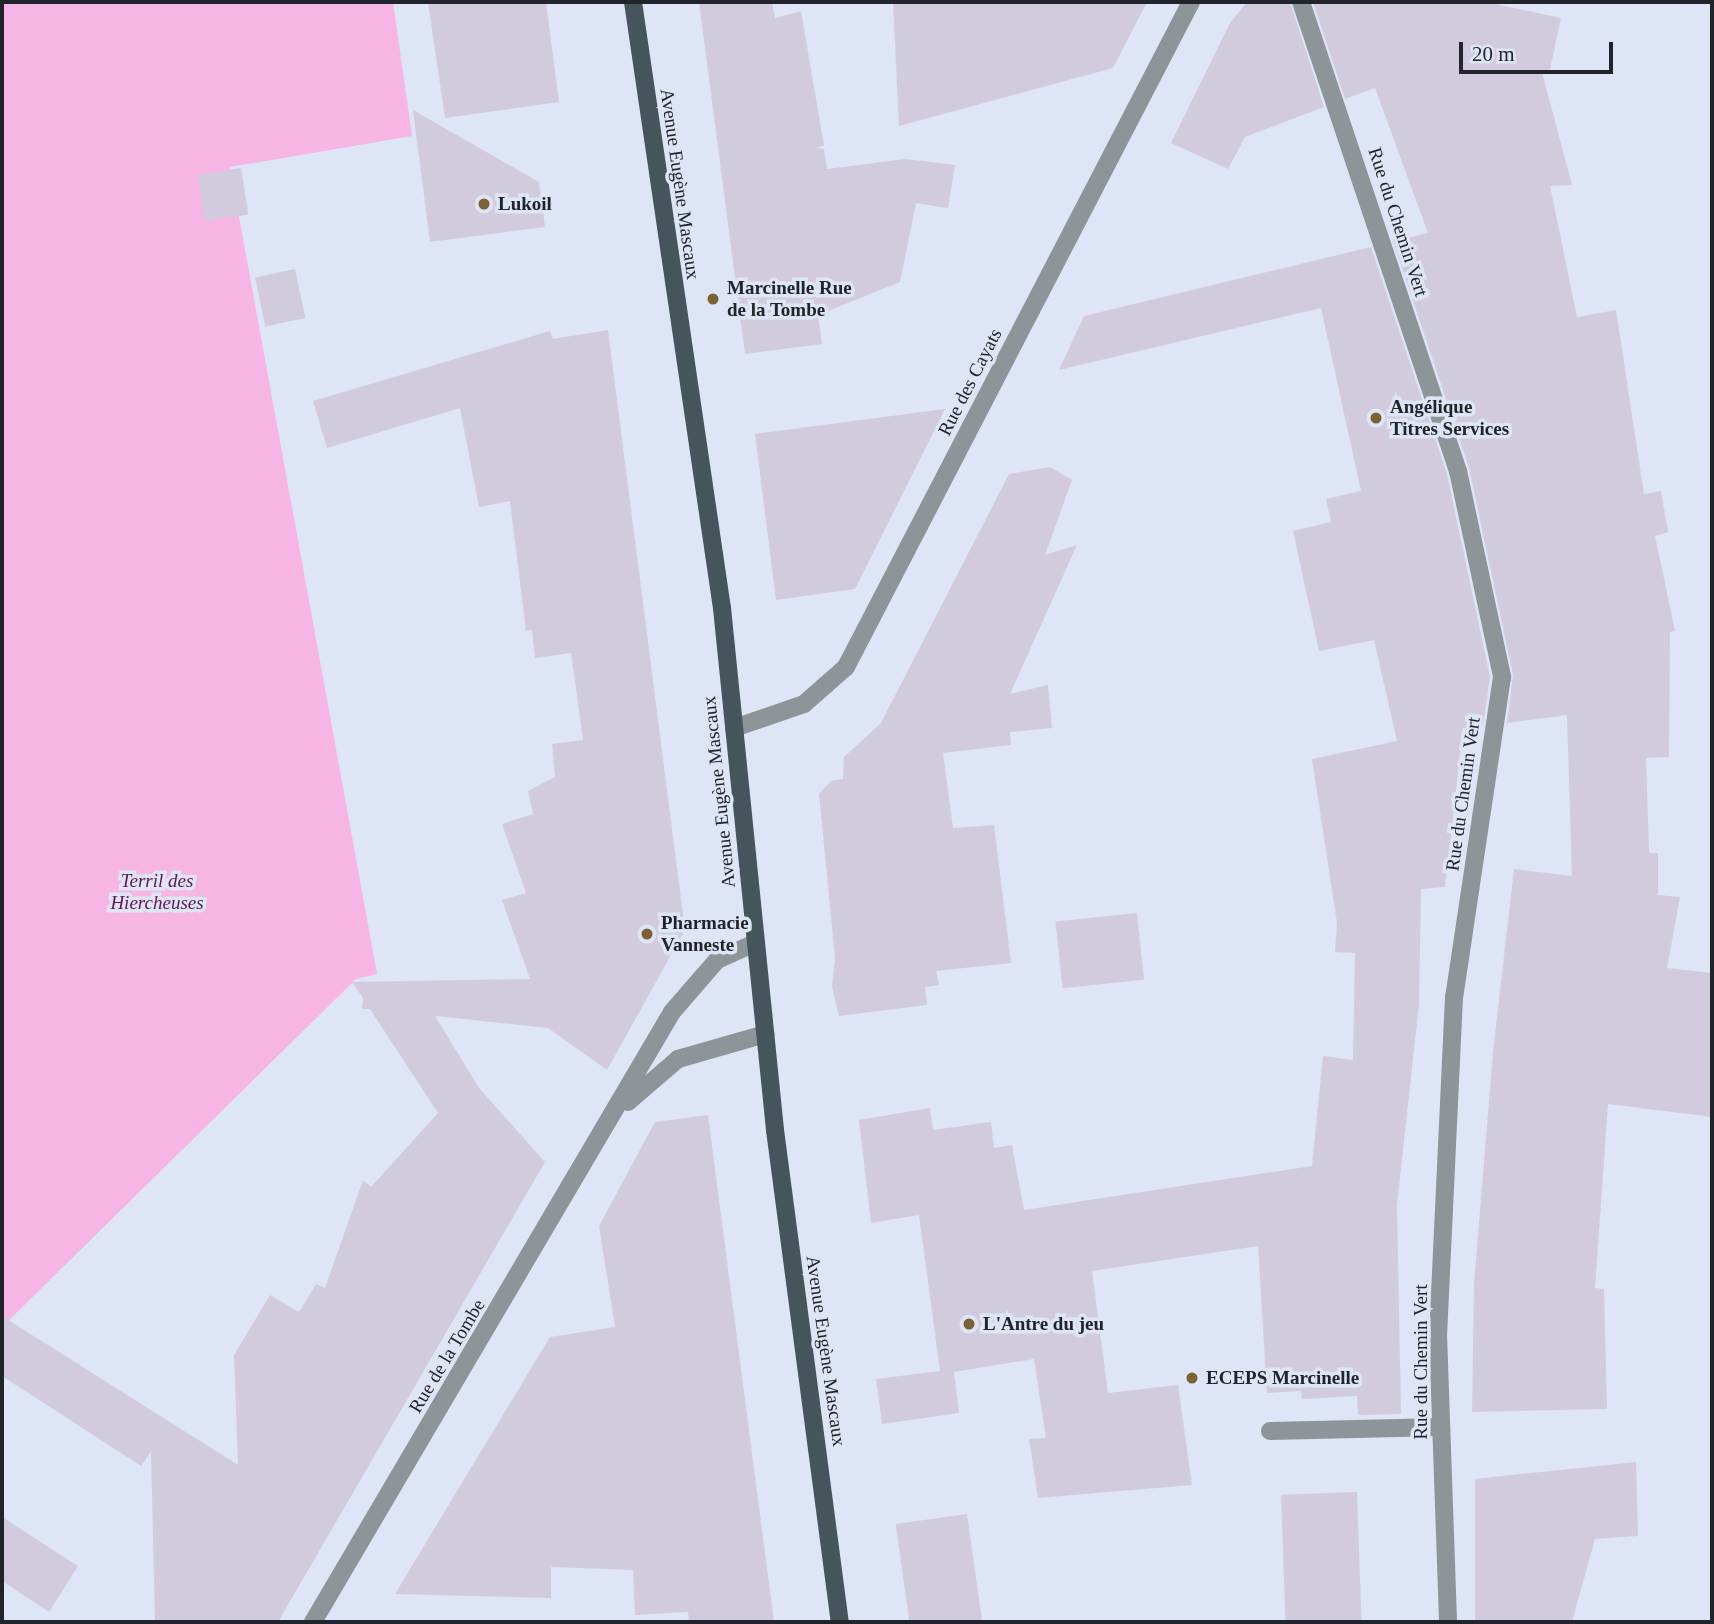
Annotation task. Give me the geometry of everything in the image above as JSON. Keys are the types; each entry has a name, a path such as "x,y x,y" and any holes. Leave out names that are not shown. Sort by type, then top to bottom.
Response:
{"main road":[{"name":"Avenue Eugène Mascaux","path":"633,2 722,607 765,1034 840,1622"}],"street":[{"name":"Rue des Cayats","path":"734,728 804,704 846,667 1191,2"},
{"name":"Rue du Chemin Vert","path":"1301,2 1458,471 1502,677 1454,997 1438,1334 1448,1622"},
{"name":"Rue de la Tombe","path":"313,1622 617,1111 672,1012 717,960 755,943"},
{"name":"Rue de la Tombe","path":"617,1111 678,1059 765,1034"},
{"path":"1270,1431 1441,1427"}],"green space":[{"name":"Terril des Hiercheuses","path":"2,2 393,2 412,136 230,167 377,974 356,979 2,1327"}],"building":[{"path":"428,2 546,2 559,102 445,118"},
{"path":"699,2 772,2 775,18 801,11 824,146 815,148 824,149 827,169 906,159 955,165 948,208 916,203 900,282 818,315 822,344 745,354"},
{"path":"893,2 1147,2 1113,68 899,126"},
{"path":"1247,2 1290,2 1324,107 1245,137 1228,169 1171,143 1230,23"},
{"path":"1313,2 1486,2 1561,18 1549,74 1542,72 1572,185 1550,186 1577,317 1616,310 1644,494 1661,491 1668,532 1655,536 1675,631 1670,632 1669,757 1646,758 1649,853 1658,853 1658,895 1680,897 1667,968 1712,973 1712,1117 1608,1104 1595,1288 1604,1289 1607,1409 1472,1412 1474,1284 1493,1052 1514,869 1572,876 1567,715 1507,723 1513,675 1469,468 1393,241 1428,233 1375,88 1345,99"},
{"name":"Lukoil","path":"413,110 539,182 545,227 430,242"},
{"path":"241,168 248,214 205,221 198,175"},
{"path":"1371,247 1447,474 1490,677 1483,726 1463,728 1445,887 1421,889 1419,1004 1397,1205 1401,1414 1358,1415 1357,1396 1302,1399 1301,1391 1267,1393 1258,1246 1092,1271 1108,1393 1178,1385 1192,1485 1038,1498 1029,1439 1046,1438 1034,1359 954,1372 959,1413 882,1424 876,1379 940,1371 919,1215 871,1223 859,1120 930,1108 933,1130 991,1122 994,1148 1012,1145 1024,1210 1312,1166 1323,1056 1353,1060 1355,953 1335,952 1337,923 1312,759 1397,741 1374,640 1319,651 1293,531 1331,522 1326,499 1361,491 1321,308 1059,370 1084,316"},
{"path":"295,269 305,318 265,326 255,278"},
{"path":"608,330 685,930 607,1070 548,1028 435,1016 479,1088 545,1162 278,1622 155,1622 151,1451 141,1466 2,1376 2,1316 238,1465 234,1355 270,1295 299,1312 316,1284 325,1288 363,1180 371,1187 438,1113 370,1009 362,1009 363,998 352,982 530,979 502,900 526,893 502,824 533,814 528,791 555,777 552,744 583,740 571,653 535,658 532,630 526,631 510,501 479,507 460,408 327,448 313,401 550,331 553,339"},
{"path":"945,409 855,589 776,600 755,434"},
{"path":"1050,467 1072,480 1045,555 1077,545 1010,694 1048,685 1052,728 1010,732 1011,745 943,753 953,828 994,825 1011,963 936,971 939,985 925,987 927,1005 839,1016 832,987 835,958 819,794 831,781 843,779 844,757 881,723 1009,474"},
{"path":"1137,913 1144,980 1062,988 1055,922"},
{"path":"708,1115 774,1622 689,1622 688,1612 635,1615 633,1570 551,1567 551,1598 395,1594 550,1337 615,1327 599,1226 655,1122"},
{"path":"1636,1462 1638,1536 1595,1539 1572,1622 1475,1622 1475,1479"},
{"path":"1357,1492 1362,1622 1285,1622 1281,1495"},
{"path":"967,1514 982,1622 909,1622 896,1524"},
{"path":"2,1517 78,1566 49,1612 2,1581"}],"place":[{"name":"Lukoil","path":"484,204"},
{"name":"Marcinelle Rue de la Tombe","path":"713,299"},
{"name":"Angélique Titres Services","path":"1376,418"},
{"name":"Pharmacie Vanneste","path":"647,934"},
{"name":"L'Antre du jeu","path":"969,1324"},
{"name":"ECEPS Marcinelle","path":"1192,1378"}]}
